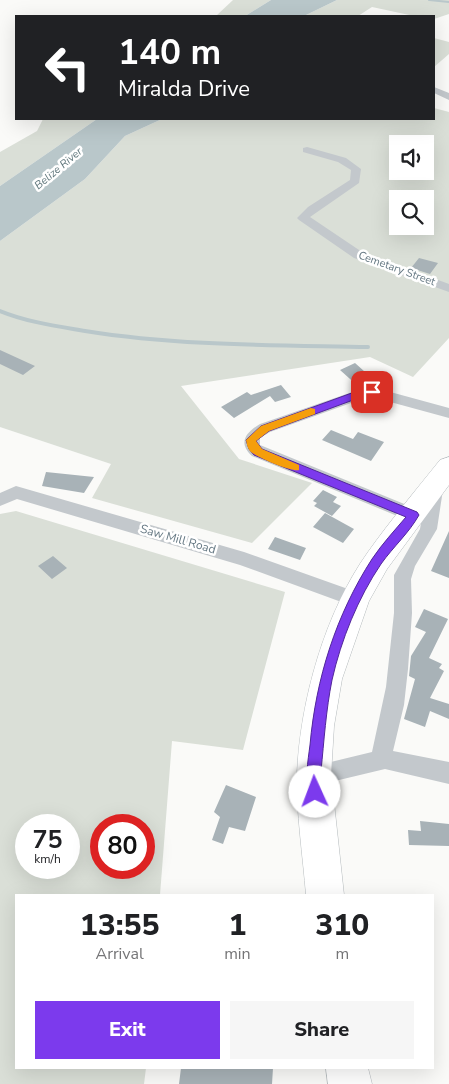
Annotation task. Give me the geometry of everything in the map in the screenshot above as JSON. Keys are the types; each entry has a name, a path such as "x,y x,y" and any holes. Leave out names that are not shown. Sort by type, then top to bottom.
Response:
{"highway":[{"path":"325,894 314,775 318,726 326,679 355,599 377,560 444,474"},
{"path":"348,1069 350,1084"}],"street":[{"path":"435,90 449,97"},
{"name":"Cemetary Street","path":"307,150 342,160 356,169 355,181 312,209 303,218 358,255 449,288"},
{"path":"413,515 258,452 252,447 251,440 265,428 363,393 372,392 449,413"},
{"path":"380,759 390,731 397,692 403,604 402,576 410,558 426,535 444,474"},
{"name":"Saw Mill Road","path":"5,493 244,559 355,599"},
{"path":"314,775 380,759 449,773"}],"shaded area":[{"path":"233,0 271,0 247,15 217,15"},
{"path":"337,0 449,0 449,14 435,19 435,15 409,15 372,7 360,15 306,15"},
{"path":"435,38 449,42 449,54 435,66"},
{"path":"435,108 449,112 449,338 413,377 370,357 181,386 239,459 312,483 252,543 92,498 111,464 0,427 0,241 85,179 125,136 160,120 435,120"},
{"path":"42,120 96,120 0,186 0,152 37,131"},
{"path":"16,511 285,592 243,750 172,741 160,894 15,894 15,1069 146,1069 144,1084 0,1084 0,514"}],"water":[{"path":"271,0 337,0 306,15 247,15"},
{"name":"Belize River","path":"96,120 160,120 125,136 85,179 0,241 0,186"}],"building":[{"path":"419,258 438,263 430,274 411,268"},
{"path":"0,350 35,366 23,375 0,364"},
{"path":"355,363 374,380 359,387 340,370"},
{"path":"281,385 291,397 275,402 270,396 234,418 221,407 247,392 251,395"},
{"path":"331,430 353,439 358,432 384,442 371,461 322,440"},
{"path":"46,472 94,477 84,493 42,486"},
{"path":"323,490 337,497 333,502 341,506 332,516 314,506 317,503 313,501"},
{"path":"325,513 354,529 343,543 313,527"},
{"path":"449,531 449,578 431,571"},
{"path":"275,537 306,548 300,560 268,549"},
{"path":"53,556 67,568 52,579 38,566"},
{"path":"424,609 448,619 429,658 442,664 439,668 444,671 430,698 449,704 449,719 430,711 425,727 404,719 415,679 409,676 411,656 426,632 415,627"},
{"path":"226,785 256,797 245,831 229,827 223,844 212,840 220,817 214,812"},
{"path":"420,821 449,824 449,846 409,845 408,830 421,831"},
{"path":"181,1069 273,1069 272,1084 179,1084"}],"waterway":[{"path":"429,0 449,2"},
{"path":"0,311 52,325 155,340 226,344 368,347"}],"slow traffic":[{"path":"295,468 258,452 252,447 251,440 255,434 265,428 311,412"}],"route":[{"path":"315,792 314,775 318,726 326,679 340,636 355,599 377,560 413,515 258,452 252,447 251,440 255,434 265,428 363,393 372,392"}]}
